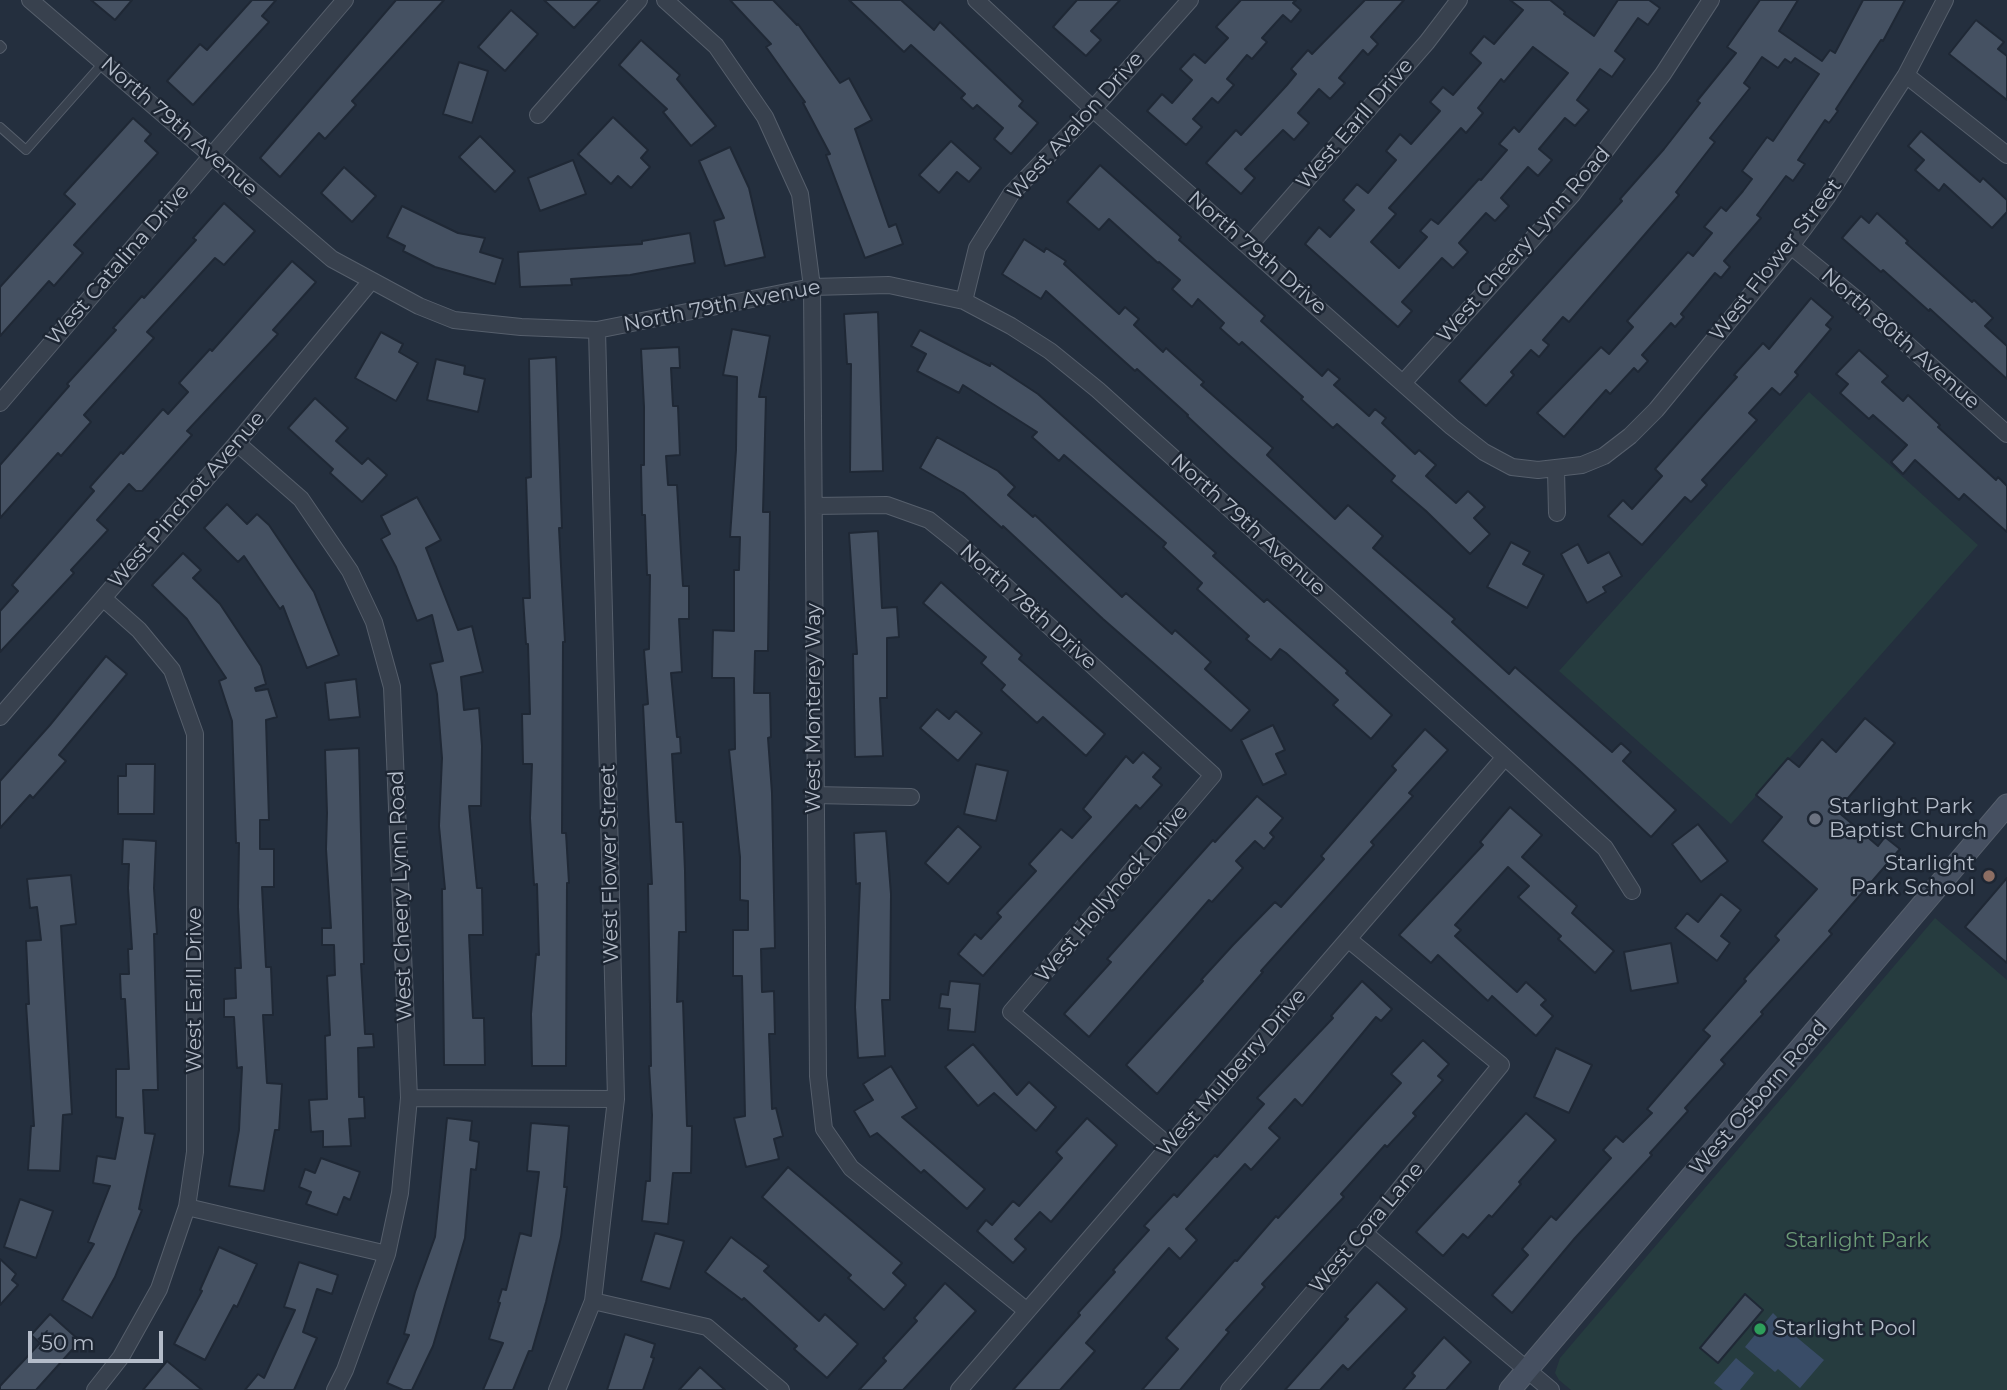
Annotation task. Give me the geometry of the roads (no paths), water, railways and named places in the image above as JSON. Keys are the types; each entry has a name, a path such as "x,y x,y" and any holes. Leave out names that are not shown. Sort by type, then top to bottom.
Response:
{"street":[{"name":"North 79th Avenue","path":"30,0 332,260 419,306 454,320 521,327 597,330 812,287 889,285 964,301 1011,326 1050,351 1098,390 1506,757 1605,848 1632,891"},
{"name":"West Catalina Drive","path":"0,403 345,0"},
{"path":"538,115 639,0"},
{"name":"West Monterey Way","path":"665,0 716,46 765,117 800,194 812,287 818,1076 824,1129 851,1168 1027,1311"},
{"name":"North 79th Drive","path":"976,0 1093,109 1451,427 1484,452 1511,467 1556,470"},
{"name":"West Avalon Drive","path":"964,301 977,248 1011,194 1093,109 1190,0"},
{"name":"West Earll Drive","path":"1249,246 1427,42 1459,0"},
{"name":"West Cheery Lynn Road","path":"1403,383 1573,195 1663,74 1711,0"},
{"name":"West Flower Street","path":"1556,470 1581,465 1604,456 1630,436 1656,410 1791,246 1848,166 1906,75 1945,0"},
{"path":"1906,75 2007,155"},
{"name":"North 80th Avenue","path":"1791,246 1861,303 2007,434"},
{"name":"West Pinchot Avenue","path":"0,717 237,443 371,281"},
{"name":"West Flower Street","path":"557,1390 593,1301 615,1099 597,330"},
{"name":"West Cheery Lynn Road","path":"237,443 301,499 350,571 374,622 392,687 408,1098 400,1193 387,1254 345,1370 335,1390"},
{"path":"1556,470 1558,513"},
{"name":"North 78th Drive","path":"814,506 887,505 929,520 959,544 1213,775"},
{"name":"West Earll Drive","path":"95,1390 121,1357 159,1289 187,1207 195,1152 195,734 172,670 139,630 103,598"},
{"name":"West Mulberry Drive","path":"959,1390 1506,757"},
{"name":"West Hollyhock Drive","path":"1169,1146 1011,1012 1213,775"},
{"path":"814,795 911,797"},
{"name":"West Osborn Road","path":"1510,1390 2007,805"},
{"name":"West Cora Lane","path":"1229,1390 1364,1233 1502,1065 1348,939"},
{"path":"408,1098 615,1099"},
{"path":"187,1207 387,1254"},
{"path":"1364,1233 1551,1390"},
{"path":"593,1301 707,1327 781,1390"}],"lane":[{"path":"0,127 26,149 103,62"}],"water":[{"path":"1773,1313 1777,1317 1776,1320 1824,1360 1800,1388 1778,1369 1775,1372 1745,1347"},
{"path":"1736,1358 1754,1373 1740,1390 1723,1390 1714,1383"}],"place":[{"name":"Starlight Park Baptist Church","path":"1815,819"},
{"name":"Starlight Park School","path":"1989,876"},
{"name":"Starlight Pool","path":"1760,1329"}],"park label":[{"name":"Starlight Park","path":"1857,1241"}]}
